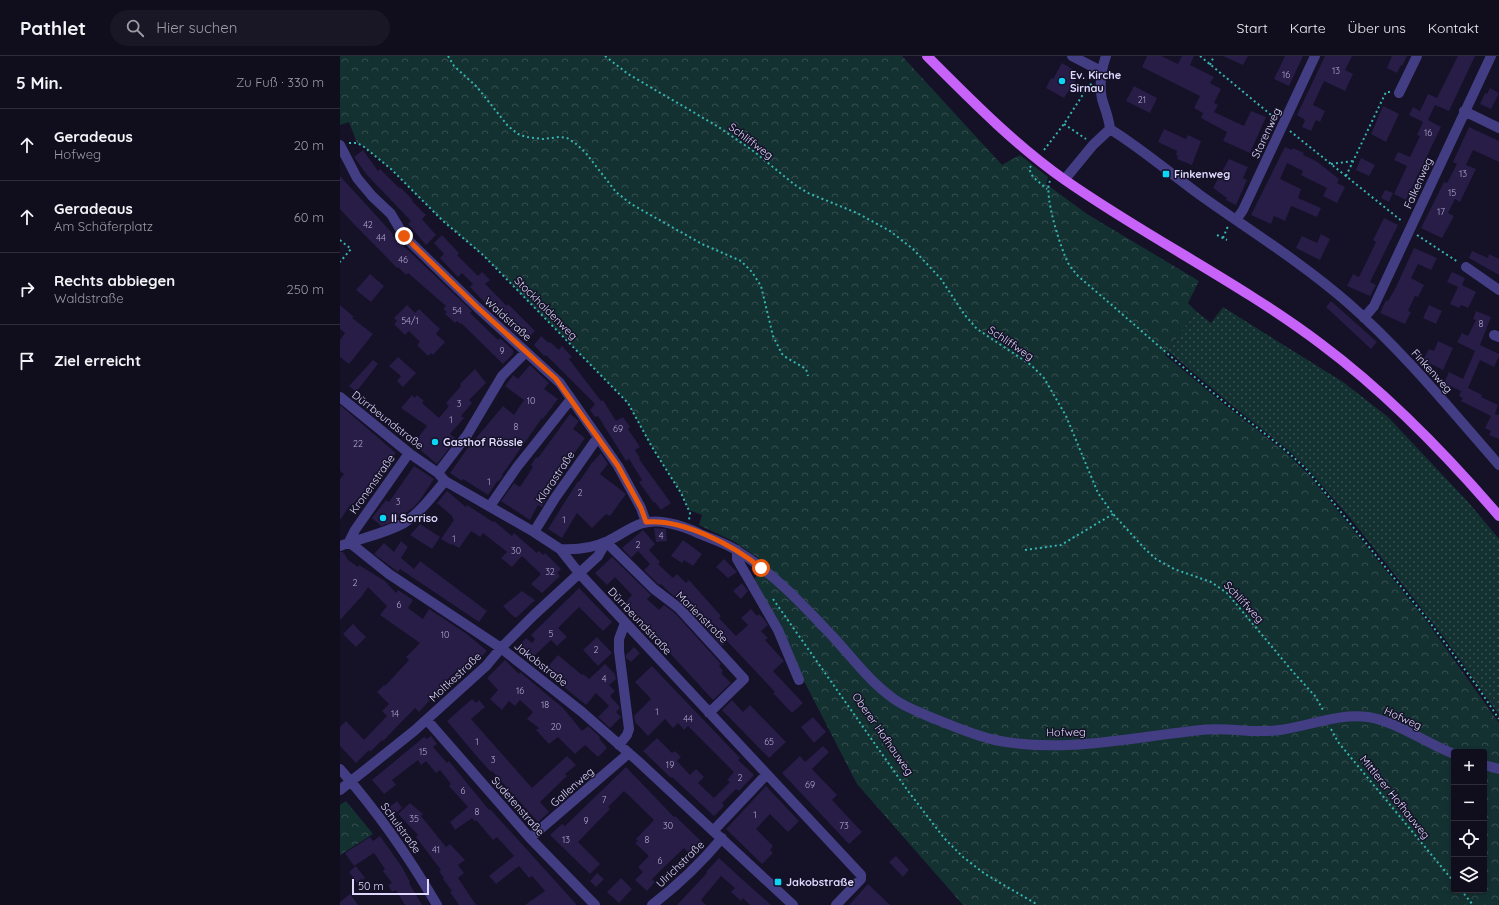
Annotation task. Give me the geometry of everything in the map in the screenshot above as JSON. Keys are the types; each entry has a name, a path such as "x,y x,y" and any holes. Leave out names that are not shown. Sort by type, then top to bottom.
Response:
{"main road":[{"path":"927,56 987,115 1018,142 1065,179 1130,223 1261,302 1346,363 1394,404 1431,440 1462,472 1499,516"}],"street":[{"path":"1072,56 1101,76"},
{"path":"1065,179 1093,145 1110,129 1102,98 1101,76 1106,56"},
{"name":"Starenweg","path":"1236,220 1243,210 1315,56"},
{"path":"1399,93 1417,56"},
{"name":"Falkenweg","path":"1364,318 1374,306 1491,56"},
{"path":"1464,111 1499,128"},
{"name":"Finkenweg","path":"1110,129 1326,285 1364,318 1399,352 1499,465"},
{"name":"Waldstraße","path":"343,144 357,178 372,196 391,214 404,236 444,276 556,379 621,471 641,508 646,522"},
{"path":"1466,267 1499,290"},
{"path":"438,473 468,436 502,376 526,352"},
{"name":"Dürrbeundstraße","path":"340,397 409,453 438,473 445,481 534,532 560,549 579,573 625,623 861,875 860,879 845,890 836,905"},
{"path":"490,506 517,466 571,399"},
{"name":"Klarastraße","path":"534,532 555,498 598,437"},
{"name":"Kronenstraße","path":"344,544 409,453"},
{"path":"344,544 377,534 404,523 421,508 445,481"},
{"path":"560,549 583,549 606,542 630,527 646,522"},
{"name":"Hofweg","path":"646,522 662,522 687,528 737,550 757,565 807,609 869,677 891,697 912,709 976,734 993,739 1020,744 1080,744 1112,742 1200,730 1269,731 1351,716 1361,716 1379,719 1451,753"},
{"name":"Moltkestraße","path":"340,790 427,720 486,666 501,648 598,556 606,542"},
{"name":"Marienstraße","path":"606,542 654,589 679,608 744,679 709,713"},
{"name":"Jakobstraße","path":"344,544 501,648 582,712 714,830 793,905"},
{"path":"737,550 737,558 778,630 799,680"},
{"path":"619,745 627,735 628,729 619,651 619,639 625,623"},
{"name":"Sudetenstraße","path":"427,720 530,838 595,905"},
{"name":"Gallenweg","path":"530,838 629,753"},
{"path":"1487,766 1499,769"},
{"name":"Schulstraße","path":"340,769 387,828 416,870 437,905"},
{"path":"714,830 766,775"},
{"name":"Ulrichstraße","path":"652,905 695,868 722,838"}],"path":[{"path":"448,56 454,66 477,87 508,126 518,134 526,137 543,139 559,137 571,140 585,152 616,192 631,204 702,244 741,261 752,272 761,286 772,336 776,344 787,358 806,369 808,376"},
{"name":"Schliffweg","path":"605,56 628,74 717,126 752,150 782,176 801,189 857,213 890,231 913,249 941,279 964,314 977,329 1031,365 1044,378 1066,416 1098,493 1113,514 1144,549 1156,559 1174,569 1211,582 1227,593 1315,696 1328,720"},
{"path":"1200,56 1410,230 1466,267"},
{"path":"1210,65 1214,56"},
{"path":"1044,150 1064,124 1089,85 1101,76"},
{"path":"1346,176 1386,92 1399,93"},
{"path":"1064,124 1093,145"},
{"name":"Stockhaldenweg","path":"343,144 353,142 360,144 391,169 443,221 483,255 628,403 656,453 681,493 689,510 690,516 687,528"},
{"path":"1332,164 1353,161"},
{"path":"1031,165 1029,169 1033,177 1048,190 1054,220 1065,255 1072,269 1078,276 1182,366 1307,470 1428,620 1477,686 1499,719"},
{"path":"1217,235 1227,240"},
{"path":"340,240 351,249 340,262"},
{"path":"1025,550 1061,545 1113,514"},
{"name":"Oberer Hofhauweg","path":"769,594 786,615 920,807 944,838 963,857 984,874 1038,905"},
{"name":"Mittlerer Hofhauweg","path":"1328,720 1334,737 1451,878"},
{"path":"1463,893 1473,905"}],"green space":[{"path":"340,56 902,56 1002,165 1020,155 1048,177 1046,184 1087,214 1199,281 1188,303 1196,311 1165,355 1226,406 1283,450 1309,475 1425,619 1499,723 1499,905 963,905 857,784 753,582 764,562 735,542 699,525 702,515 689,510 681,493 652,447 628,403 483,255 443,221 391,169 363,146 357,143 349,122 340,125"},
{"path":"1223,307 1343,382 1388,417 1469,503 1499,539 1499,715 1445,639 1410,594 1350,518 1306,467 1288,450 1229,403 1168,351 1196,311 1211,323"},
{"path":"346,801 373,834 340,855 340,805"}],"building":[{"path":"1147,56 1161,56 1178,64 1182,56 1194,56 1190,65 1214,77 1210,83 1221,89 1214,103 1218,105 1214,112 1244,126 1251,111 1266,117 1250,153 1223,141 1227,132 1201,118 1203,113 1194,108 1200,96 1142,67"},
{"path":"1223,56 1248,56 1243,65"},
{"path":"1285,56 1303,56 1289,86 1274,79"},
{"path":"1325,56 1352,56 1345,70 1353,74 1345,91 1324,81 1313,105 1325,111 1320,122 1316,120 1311,131 1302,127 1305,120 1297,115"},
{"path":"1392,56 1407,56 1397,73 1387,68"},
{"path":"1458,56 1475,56 1449,111 1435,105 1428,120 1441,127 1406,200 1394,194 1407,166 1394,160 1398,152 1410,157 1420,136 1417,135 1423,122 1409,115 1413,107 1420,111 1428,94 1437,98"},
{"name":"Ev. Kirche Sirnau","path":"1062,63 1077,72 1075,77 1077,78 1064,98 1046,88"},
{"path":"1134,86 1157,98 1150,113 1126,101"},
{"path":"1490,88 1499,93 1491,109 1480,104 1485,93 1487,94"},
{"path":"1383,106 1399,114 1386,142 1371,134"},
{"path":"1469,127 1499,141 1499,162 1473,150 1466,165 1476,169 1460,202 1455,199 1448,213 1454,216 1442,238 1421,228 1444,182 1447,183 1457,164 1453,162"},
{"path":"1164,129 1186,139 1188,135 1201,141 1192,165 1177,159 1177,151 1158,142"},
{"path":"1285,147 1292,150 1293,148 1316,161 1339,179 1337,183 1345,187 1337,203 1323,196 1327,188 1301,175 1303,171 1287,163 1280,179 1301,189 1298,198 1321,208 1317,217 1291,206 1285,221 1274,216 1271,224 1251,215"},
{"path":"363,150 378,171 380,169 399,188 400,187 426,215 422,219 436,235 426,245 408,224 411,221 367,175 354,157"},
{"path":"1361,158 1375,165 1369,176 1356,170"},
{"path":"1229,159 1248,167 1243,178 1247,180 1236,205 1226,200 1227,198 1213,188"},
{"path":"340,176 393,234 392,235 472,311 470,313 498,340 500,338 513,350 513,354 503,364 461,323 460,324 457,321 455,323 445,314 447,312 443,309 446,306 408,273 406,275 398,267 397,268 340,209"},
{"path":"1385,190 1393,193 1389,202 1381,198"},
{"path":"1384,218 1398,225 1370,282 1376,285 1370,296 1347,286 1353,274 1359,277 1376,242 1373,240"},
{"path":"1321,234 1330,239 1320,260 1296,248 1302,236 1317,243"},
{"path":"442,235 459,253 457,255 478,276 482,272 490,280 485,284 535,331 527,339 520,332 517,335 510,329 511,326 490,304 488,306 470,287 473,284 462,273 458,277 440,258 444,254 434,243"},
{"path":"1414,248 1437,258 1431,270 1418,264 1411,278 1424,285 1418,297 1415,296 1408,311 1411,312 1405,324 1380,313 1386,300 1388,301 1396,287"},
{"path":"1472,251 1488,258 1489,254 1499,259 1499,275 1469,258"},
{"path":"1452,272 1465,278 1462,285 1476,292 1468,308 1461,305 1459,308 1450,304 1458,287 1447,282"},
{"path":"370,274 384,286 371,302 356,290"},
{"path":"1331,301 1377,342 1371,349 1326,307"},
{"path":"340,305 354,317 352,318 373,334 349,364 340,357 340,340 345,333 340,329"},
{"path":"407,305 415,313 419,309 440,329 436,334 445,342 433,355 431,353 428,356 417,345 420,342 409,331 405,335 394,324 397,321 394,318"},
{"path":"1429,305 1442,311 1436,324 1423,318"},
{"path":"1476,311 1491,317 1480,345 1499,354 1499,356 1494,367 1480,360 1468,388 1482,395 1481,397 1498,405 1495,414 1499,415 1499,439 1489,435 1491,431 1485,428 1491,416 1461,401 1463,398 1459,396 1461,391 1444,383 1449,372 1463,379 1475,351 1457,342 1462,333 1468,336 1476,320 1473,319"},
{"path":"541,336 559,350 562,346 572,357 569,359 601,401 603,400 616,421 623,417 630,427 628,429 640,447 635,450 640,458 639,459 671,503 661,510 655,502 654,503 639,482 642,480 629,459 626,461 598,416 595,417 590,410 595,404 534,345"},
{"path":"1438,341 1453,348 1443,370 1423,360 1429,349 1434,351"},
{"path":"398,357 416,373 403,387 397,381 401,376 389,366"},
{"path":"373,360 378,364 356,392 349,386"},
{"path":"530,365 549,383 544,389 558,399 543,419 542,418 502,475 503,476 498,482 498,480 488,495 463,479 462,481 450,473 467,449 503,406 514,415 524,400 505,386 513,375 518,379"},
{"path":"475,369 486,383 469,400 472,403 461,416 464,418 450,434 456,439 437,464 413,444 427,426 401,408 412,395 415,398 417,395 424,401 422,403 439,418 449,406 446,403 461,386 460,384"},
{"path":"340,405 396,453 362,494 352,505 351,504 340,520 340,479 344,474 340,471"},
{"path":"570,414 579,421 573,429 585,438 544,497 546,500 542,507 538,505 530,520 501,501 514,483 520,487 533,467 531,465 536,457 538,458"},
{"path":"601,453 608,464 600,474 626,494 610,516 606,514 592,528 577,513 562,538 548,529 578,481 579,482 591,464"},
{"path":"414,466 434,479 414,507 397,519 394,517 390,523 381,526 372,518 386,500 389,502"},
{"path":"447,491 466,507 467,505 493,522 494,521 512,536 514,533 537,553 539,551 543,555 545,553 561,569 557,573 560,576 542,593 531,584 541,574 522,556 512,567 501,558 507,552 483,533 480,537 471,531 459,548 441,539 454,520 452,518 453,517 437,503"},
{"path":"420,524 440,537 432,549 410,535"},
{"path":"654,528 666,529 667,541 656,542"},
{"path":"643,530 655,544 649,550 660,562 658,564 673,578 677,574 686,583 689,580 721,616 719,618 736,636 748,625 741,618 751,609 757,616 759,614 764,619 768,625 761,631 768,638 765,640 784,661 773,671 803,703 792,713 773,693 775,692 727,641 722,646 684,604 661,584 658,584 644,570 650,564 638,551 631,558 622,548"},
{"path":"683,540 702,554 693,566 684,560 682,563 671,556"},
{"path":"401,541 408,547 401,558 414,569 420,561 487,611 479,622 400,569 398,572 374,554 384,543 394,552"},
{"path":"340,552 343,552 348,560 358,567 359,565 385,581 396,593 398,590 413,600 408,608 423,619 429,609 467,634 487,651 464,674 458,669 428,699 430,700 419,712 415,708 383,741 382,740 370,752 369,750 356,763 340,746 340,727 346,721 364,740 387,716 382,711 389,704 377,692 384,685 385,686 409,660 406,657 420,643 380,615 387,606 368,587 362,596 340,620"},
{"path":"612,557 651,595 647,599 659,610 664,605 675,613 721,664 719,666 723,671 721,673 731,683 713,700 667,650 669,648 657,637 655,638 624,604 632,595 615,577 607,585 595,573"},
{"path":"724,559 737,572 728,578 716,567"},
{"path":"742,583 748,591 741,599 733,591"},
{"path":"579,588 612,622 603,631 579,607 558,628 567,637 557,646 551,640 532,658 529,655 526,658 516,648 526,638 532,643 535,639 531,635"},
{"path":"522,591 535,600 517,617 514,617 503,606"},
{"path":"353,624 366,637 356,647 343,634"},
{"path":"597,637 612,653 598,666 583,650"},
{"path":"634,647 640,653 631,662 626,658 626,655"},
{"path":"558,655 589,679 605,664 615,674 616,679 609,685 615,691 610,696 619,706 620,708 616,712 621,717 610,728 598,717 609,706 596,693 586,705 544,671"},
{"path":"505,660 519,674 520,672 563,708 582,731 588,726 600,737 599,738 607,748 598,757 585,745 575,754 558,737 549,744 536,730 539,728 527,719 533,712 520,700 515,706 509,701 502,710 490,699 498,690 487,678"},
{"path":"652,666 740,758 738,760 754,775 739,791 736,789 722,803 724,806 714,816 643,751 657,738 672,753 675,751 681,757 677,761 690,775 696,769 704,777 698,783 714,798 730,782 727,780 734,772 688,726 684,730 678,723 673,728 665,719 648,736 635,722 634,716 651,699 635,682"},
{"path":"472,699 476,703 479,700 485,707 471,719 532,788 567,756 576,765 565,774 567,776 540,802 549,812 538,822 492,771 491,772 479,759 447,721"},
{"path":"732,700 743,712 750,705 786,742 769,758 722,710"},
{"path":"813,717 826,732 814,743 801,727"},
{"path":"431,736 437,744 433,747 447,763 449,761 489,810 490,809 577,905 525,905 545,891 532,876 529,878 519,866 496,884 489,876 514,856 497,837 493,840 476,820 475,822 472,818 455,830 450,822 468,807 449,786 451,784 440,770 436,773 426,761 421,765 418,760 392,780 396,785 384,794 372,780 424,737 427,739"},
{"path":"823,746 829,752 812,769 837,795 832,800 862,832 849,844 782,773 800,756 805,762"},
{"path":"626,767 674,817 675,816 703,843 691,855 684,848 652,879 655,882 647,891 635,880 643,872 638,867 649,856 635,843 638,841 636,839 654,820 624,791 608,807 610,809 578,842 600,864 590,874 550,835 562,824 565,826"},
{"path":"766,786 799,821 788,832 770,814 756,829 773,846 770,850 773,853 762,864 726,829"},
{"path":"397,801 402,808 392,816 387,809"},
{"path":"410,803 423,814 421,816 446,847 450,844 465,860 458,865 464,873 458,878 476,905 459,905 450,892 452,891 443,879 444,878 439,871 441,870 416,837 418,835 398,814"},
{"path":"380,836 402,867 410,882 409,883 422,905 405,905 396,890 392,892 388,885 392,883 383,871 385,869 374,853 354,866 345,853 370,837 373,841"},
{"path":"896,856 909,870 903,877 889,862"},
{"path":"719,858 771,905 750,905 743,898 741,901 731,892 735,888 721,876 701,900 706,905 677,905"},
{"path":"356,866 365,878 358,884 349,872"},
{"path":"597,873 604,879 596,887 590,881"},
{"path":"621,878 632,889 619,903 607,892"},
{"path":"868,884 890,905 849,905"},
{"path":"350,894 358,905 340,905 340,902"}],"place":[{"name":"Ev. Kirche Sirnau","path":"1062,81"},
{"name":"Finkenweg","path":"1166,174"},
{"name":"Gasthof Rössle","path":"435,442"},
{"name":"Il Sorriso","path":"383,518"},
{"name":"Jakobstraße","path":"778,882"}],"route":[{"path":"404,236 432,265 560,383 618,466 641,508 646,522 654,521 670,523 687,528 732,547 761,568"}]}
